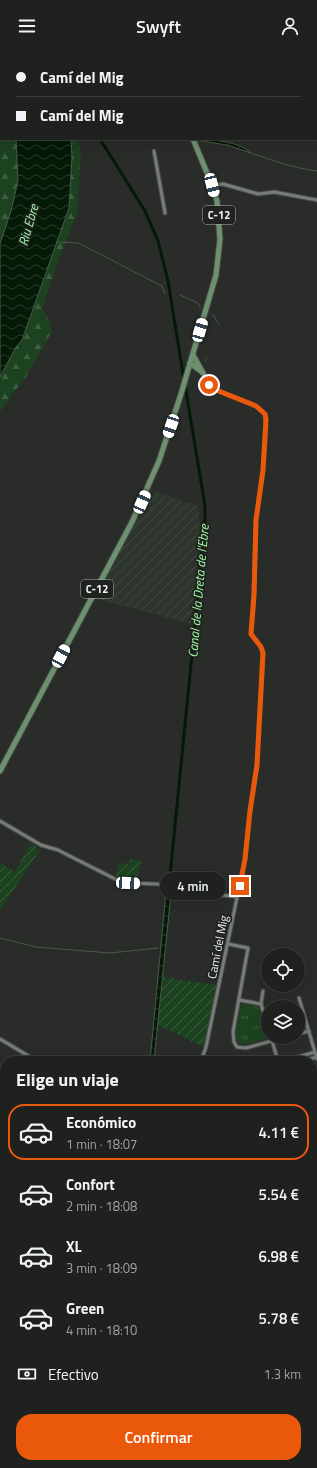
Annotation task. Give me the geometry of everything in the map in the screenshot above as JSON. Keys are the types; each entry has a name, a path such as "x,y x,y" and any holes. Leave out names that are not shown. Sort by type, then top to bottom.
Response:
{"main road":[{"name":"C-12","path":"0,771 132,522 159,461 182,394 188,369 194,363 193,356 216,275 219,257 219,221 217,201 212,185 194,141"},
{"path":"194,363 203,373"}],"street":[{"path":"154,151 165,214"},
{"path":"212,185 223,184 258,194 274,192 317,200"},
{"name":"Camí del Mig","path":"203,373 211,388 256,406 265,414 266,419 263,470 256,520 254,595 251,634 261,647 263,653 257,765 245,859 206,1047 203,1056"},
{"path":"0,821 41,845 58,850 119,881 128,883 167,885 201,897 209,898 222,895 237,897"},
{"path":"228,944 248,948 233,1032 234,1042 237,1047 246,1048 261,1043"},
{"path":"239,1000 261,1004"},
{"path":"305,1018 316,1056"},
{"path":"305,1032 309,1031"},
{"path":"0,1039 29,1056"},
{"path":"273,1044 277,1056"},
{"path":"301,1056 315,1052"}],"shaded area":[{"path":"151,490 198,506 200,525 191,624 94,598"}],"green space":[{"path":"0,140 16,140 18,181 11,211 0,244"},
{"path":"71,140 77,140 81,154 77,214 42,308 50,323 52,331 24,380 0,412 0,377 16,347 22,340 69,208 72,157"},
{"path":"31,843 40,850 0,911 0,863 15,872"},
{"path":"130,859 142,862 135,883 126,882 115,876 120,862 129,865"},
{"path":"163,977 217,985 204,1047 158,1025"},
{"path":"245,1003 260,1008 261,1040 245,1045 239,1043 235,1036 241,1005"}],"water":[{"name":"Riu Ebre","path":"16,140 71,140 72,157 69,208 22,340 16,347 0,377 0,244 11,211 18,181"},
{"path":"195,140 222,141 238,145 251,153 227,145"},
{"path":"167,882 172,883 155,1056 150,1056"}],"waterway":[{"name":"Canal de la Dreta de l'Ebre","path":"101,140 145,211 158,241 168,281 184,380"},
{"path":"248,152 291,166 317,171"},
{"path":"56,242 78,243 162,286 165,294"},
{"path":"180,295 198,303 200,307"},
{"path":"213,315 219,324"},
{"name":"Canal de la Dreta de l'Ebre","path":"169,886 205,523 205,506 185,385"},
{"path":"0,819 7,823"},
{"path":"0,938 36,947 110,953 158,948"}],"route":[{"path":"209,385 211,388 232,398 256,406 262,410 266,419 263,470 256,520 256,555 251,634 261,647 263,653 260,715 257,765 240,886"}]}
